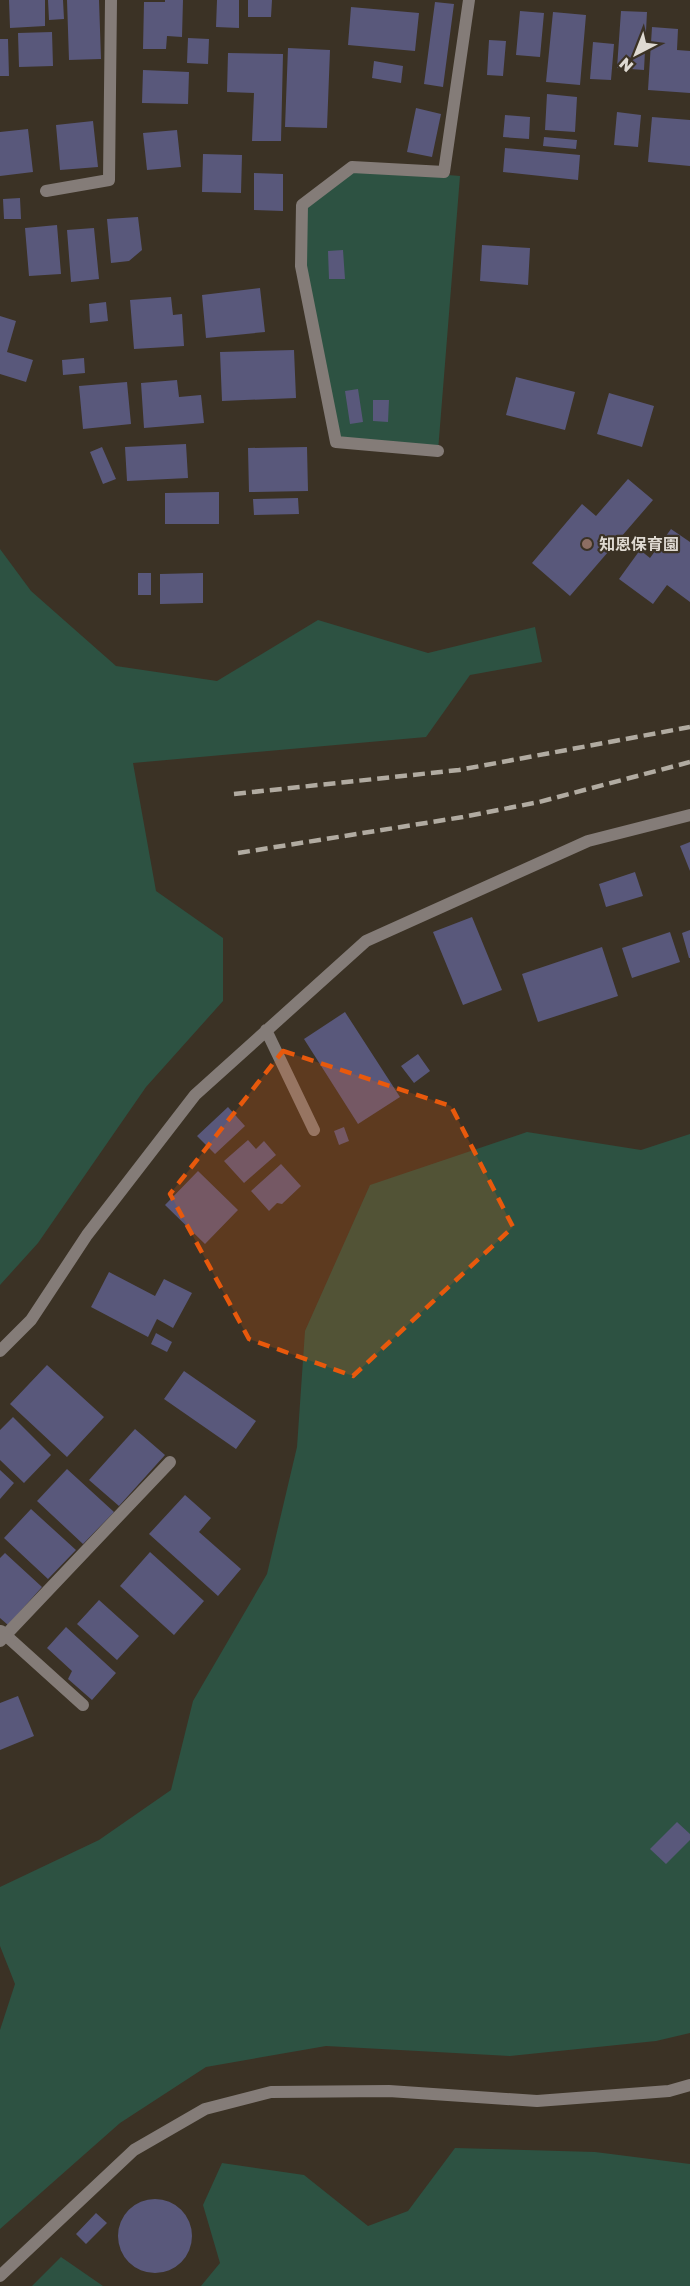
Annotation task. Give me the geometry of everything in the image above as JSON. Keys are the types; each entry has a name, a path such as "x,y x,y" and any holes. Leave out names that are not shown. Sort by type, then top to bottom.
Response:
{"street":[{"path":"46,191 109,180 111,0"},
{"path":"438,451 336,442 300,266 302,205 351,166 444,172 469,0"},
{"path":"0,1351 31,1320 87,1235 195,1095 366,940 588,841 690,815"},
{"path":"266,1030 314,1130"},
{"path":"83,1705 2,1636 170,1462"},
{"path":"0,2276 134,2150 205,2109 271,2092 389,2091 537,2101 669,2091 690,2085"}],"highlighted area":[{"path":"283,1051 451,1106 513,1227 353,1376 249,1339 170,1194"}],"green space":[{"path":"352,167 460,176 438,451 339,443 301,266 304,206"},
{"path":"0,549 31,591 116,666 217,681 318,620 428,653 535,627 542,662 470,675 426,737 133,763 156,891 223,938 223,1001 146,1087 38,1243 0,1285"},
{"path":"527,1132 641,1150 690,1134 690,2033 656,2041 510,2056 326,2046 206,2067 120,2123 0,2229 0,2030 15,1984 0,1946 0,1887 99,1840 171,1790 193,1701 267,1574 297,1447 305,1331 370,1185"},
{"path":"455,2148 595,2152 690,2164 690,2286 201,2286 220,2263 203,2205 222,2163 304,2175 368,2226 408,2211"},
{"path":"61,2257 103,2286 32,2286"}],"building":[{"path":"9,0 45,0 45,26 10,28"},
{"path":"48,0 63,0 64,19 49,20"},
{"path":"67,0 99,0 101,59 69,60"},
{"path":"165,0 183,0 182,37 167,36 166,49 143,49 144,2 165,2"},
{"path":"217,0 239,0 239,28 216,27"},
{"path":"248,0 272,0 271,17 248,17"},
{"path":"435,2 454,4 443,87 424,84"},
{"path":"351,7 419,13 415,51 348,45"},
{"path":"520,11 544,13 540,57 516,55"},
{"path":"621,11 647,12 644,70 617,68"},
{"path":"553,12 586,15 580,85 546,82"},
{"path":"652,27 678,29 677,50 690,51 690,93 648,90"},
{"path":"52,32 53,66 19,67 18,33"},
{"path":"188,38 209,39 208,64 187,63"},
{"path":"0,39 8,39 9,76 0,76"},
{"path":"489,40 506,41 503,76 487,75"},
{"path":"593,42 614,44 611,80 590,79"},
{"path":"288,48 330,50 327,128 285,127"},
{"path":"228,53 283,54 281,141 252,141 254,93 227,92"},
{"path":"374,61 403,66 401,83 372,78"},
{"path":"143,70 189,72 188,104 142,103"},
{"path":"547,94 577,97 575,132 545,130"},
{"path":"416,108 441,114 432,157 407,152"},
{"path":"617,112 641,115 638,147 614,145"},
{"path":"505,115 530,117 529,139 503,137"},
{"path":"652,117 690,120 690,166 648,162"},
{"path":"93,121 98,167 60,170 56,125"},
{"path":"28,129 33,172 0,176 0,132"},
{"path":"177,130 181,167 147,170 143,133"},
{"path":"544,137 577,140 576,149 543,146"},
{"path":"505,148 580,155 578,180 503,172"},
{"path":"203,154 242,155 241,193 202,192"},
{"path":"254,173 283,174 283,211 254,210"},
{"path":"20,198 21,219 4,219 3,199"},
{"path":"138,217 142,250 129,261 111,263 107,219"},
{"path":"57,225 61,274 29,276 25,228"},
{"path":"94,228 99,279 71,282 67,230"},
{"path":"482,245 530,248 528,285 480,281"},
{"path":"343,250 345,279 329,279 328,251"},
{"path":"260,288 265,332 206,338 202,295"},
{"path":"171,297 173,315 182,314 184,346 134,349 130,300"},
{"path":"106,302 108,321 90,323 89,304"},
{"path":"0,316 16,321 7,352 33,360 26,382 0,374"},
{"path":"294,350 296,398 222,401 220,352"},
{"path":"84,358 85,373 63,375 62,360"},
{"path":"516,377 575,392 565,430 506,415"},
{"path":"177,380 179,397 201,395 204,423 144,428 141,383"},
{"path":"127,382 131,424 83,429 79,386"},
{"path":"358,389 363,422 350,424 345,391"},
{"path":"609,393 654,406 642,447 597,434"},
{"path":"373,400 389,400 388,422 373,421"},
{"path":"186,444 188,478 127,481 125,447"},
{"path":"102,447 116,479 103,484 90,452"},
{"path":"307,447 308,491 249,492 248,448"},
{"path":"628,479 653,500 570,596 532,563 582,504 596,516"},
{"path":"219,492 219,524 165,524 165,493"},
{"path":"298,498 299,514 254,515 253,499"},
{"path":"671,529 690,542 690,602 667,585 653,604 619,579 640,550 650,558"},
{"path":"138,573 151,573 151,595 138,595"},
{"path":"203,573 203,603 160,604 160,574"},
{"path":"690,842 690,871 680,846"},
{"path":"635,872 643,896 606,907 599,884"},
{"path":"472,917 502,990 463,1005 433,932"},
{"path":"690,930 690,958 689,958 682,933"},
{"path":"670,932 680,962 632,978 622,948"},
{"path":"602,947 618,996 538,1022 522,974"},
{"path":"345,1012 400,1097 358,1124 304,1039"},
{"path":"418,1054 430,1071 414,1083 401,1066"},
{"path":"228,1107 245,1126 215,1154 197,1136"},
{"path":"344,1127 349,1141 339,1145 334,1131"},
{"path":"248,1140 256,1149 264,1141 276,1155 244,1183 224,1161"},
{"path":"281,1164 301,1186 282,1204 277,1203 269,1211 251,1191"},
{"path":"198,1171 238,1210 205,1244 165,1205"},
{"path":"109,1272 155,1296 164,1279 192,1293 173,1328 157,1319 148,1337 91,1307"},
{"path":"156,1333 172,1342 167,1352 151,1344"},
{"path":"47,1365 104,1417 67,1457 10,1404"},
{"path":"184,1371 256,1421 236,1449 164,1399"},
{"path":"13,1417 51,1455 24,1483 0,1460 0,1430"},
{"path":"135,1429 165,1455 119,1506 89,1480"},
{"path":"67,1469 114,1512 83,1544 37,1501"},
{"path":"0,1470 14,1483 0,1499"},
{"path":"185,1495 211,1518 199,1532 241,1569 218,1596 149,1534"},
{"path":"31,1509 76,1550 48,1579 4,1538"},
{"path":"150,1552 204,1601 174,1635 120,1586"},
{"path":"5,1553 42,1587 8,1625 0,1618 0,1558"},
{"path":"99,1600 139,1636 117,1660 77,1624"},
{"path":"66,1627 116,1673 92,1700 68,1679 72,1671 47,1648"},
{"path":"18,1696 34,1736 0,1750 0,1703"},
{"path":"677,1822 690,1834 690,1840 666,1864 650,1849"},
{"path":"155,2199 176,2205 186,2215 192,2236 186,2257 176,2267 155,2273 134,2267 124,2257 118,2236 124,2215 134,2205"},
{"path":"96,2213 107,2223 86,2244 76,2234"}],"railway":[{"path":"234,794 459,770 690,727"},
{"path":"238,853 463,817 539,802 690,762"}],"place":[{"name":"知恩保育園","path":"587,544"}]}
